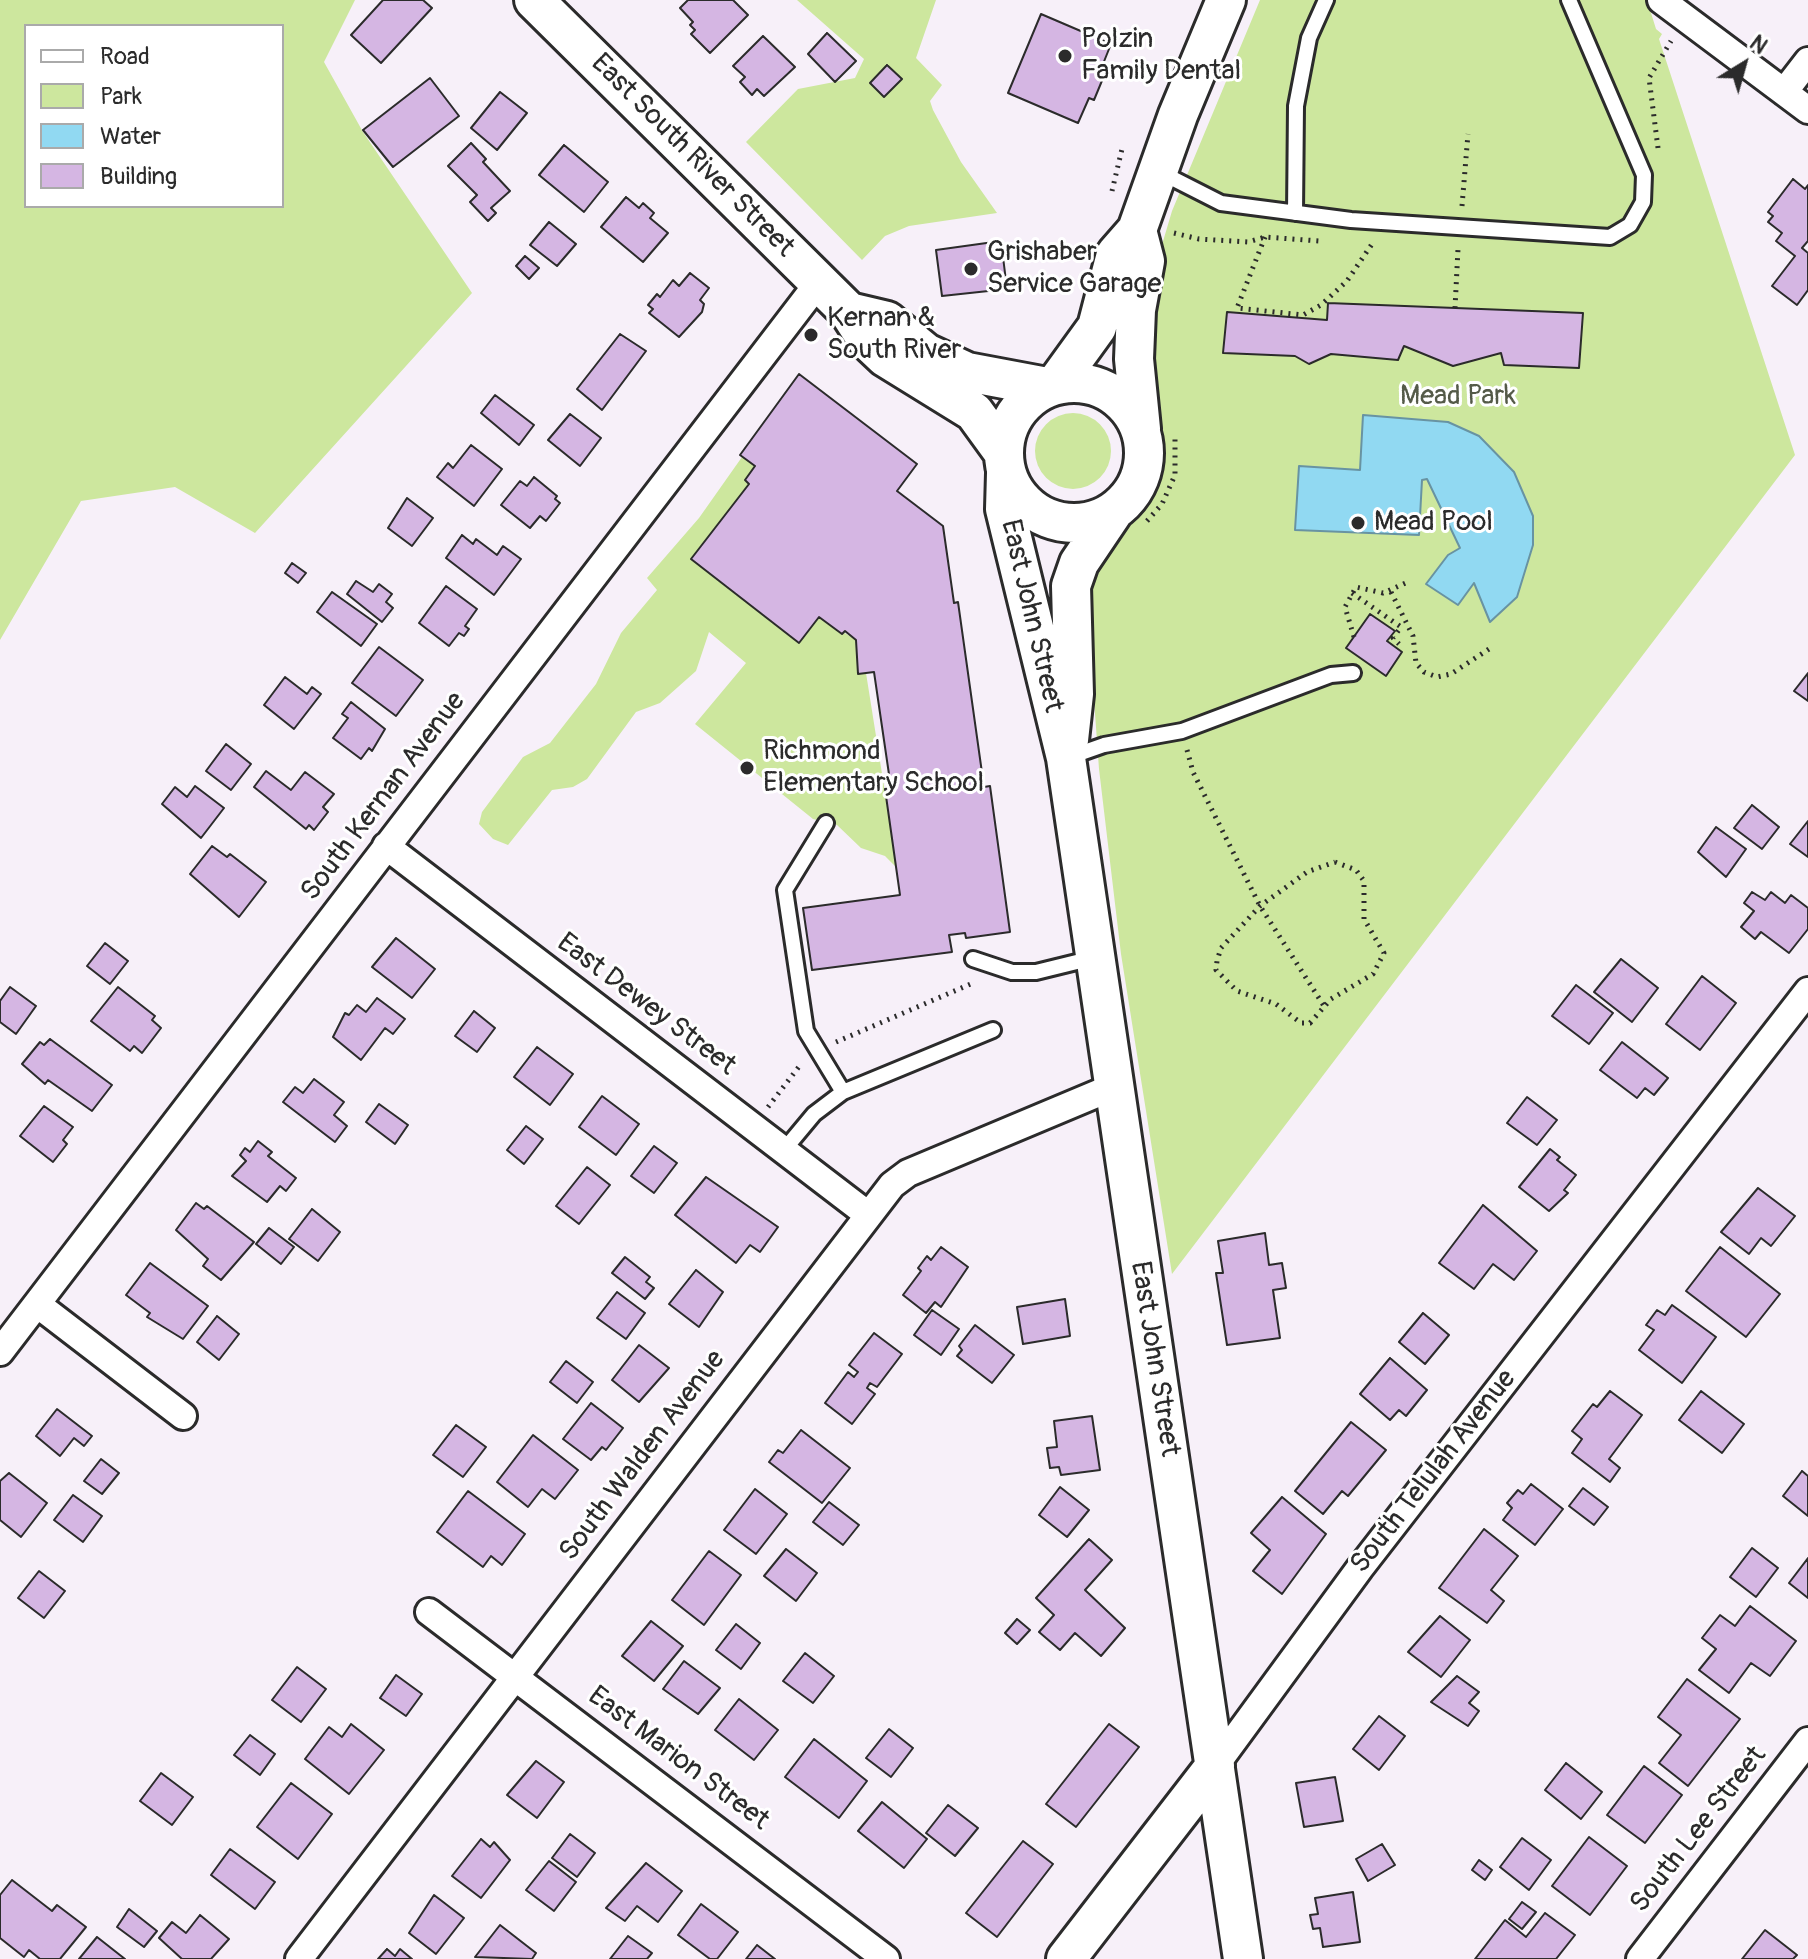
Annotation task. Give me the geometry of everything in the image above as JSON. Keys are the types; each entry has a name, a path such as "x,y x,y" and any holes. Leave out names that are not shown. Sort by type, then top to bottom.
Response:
{"street":[{"name":"East South River Street","path":"534,0 849,312 867,340 885,357 974,412 1005,462"},
{"path":"1137,230 1145,261 1136,310 1134,359 1157,429 1144,455 1140,477 1129,496 1128,518 1072,523 1051,519 1031,509 1016,493 1005,462 1006,431 1016,413 1030,398 1051,386 1097,327 1105,306 1116,254 1137,230 1157,170 1226,0"},
{"path":"1661,0 1808,110"},
{"path":"1784,92 1808,61"},
{"name":"South Kernan Avenue","path":"0,1352 819,282"},
{"path":"849,312 887,321 926,353 967,372 998,381 1051,386 1077,383 1099,387 1157,429"},
{"name":"East John Street","path":"1005,462 1005,509 1066,758 1243,1959"},
{"name":"East John Street","path":"1066,758 1074,694 1071,586 1079,563 1128,518"},
{"name":"East Dewey Street","path":"386,846 867,1214"},
{"name":"South Telulah Avenue","path":"1066,1959 1215,1766 1360,1568 1808,991"},
{"name":"South Walden Avenue","path":"299,1959 892,1185 908,1173 1113,1087"},
{"path":"37,1304 183,1416"},
{"name":"East Marion Street","path":"429,1612 886,1959"},
{"name":"South Lee Street","path":"1640,1959 1808,1741"}],"lane":[{"path":"1295,213 1296,106 1309,38 1326,0"},
{"path":"1157,170 1221,203 1351,220 1610,237 1630,225 1643,202 1644,175 1569,0"},
{"path":"1066,758 1104,745 1182,731 1331,675 1353,673"},
{"path":"826,823 785,890 806,1031 843,1092"},
{"path":"973,959 1012,972 1036,972 1094,958"},
{"path":"784,1150 814,1114 843,1092 993,1030"}],"path":[{"path":"1659,156 1649,78 1686,17"},
{"path":"1462,206 1468,134"},
{"path":"1174,233 1199,239 1248,242 1265,237 1326,241"},
{"path":"1265,237 1237,308 1303,315 1321,305 1347,281 1372,244"},
{"path":"1357,243 1386,245"},
{"path":"1444,249 1473,250"},
{"path":"1455,308 1458,249"},
{"path":"1128,518 1162,504 1175,475 1177,457 1157,429"},
{"path":"1354,637 1345,607 1352,593 1363,587 1391,592 1410,581"},
{"path":"1391,592 1413,636 1416,663 1424,672 1437,677 1451,674 1489,649"},
{"path":"1352,593 1401,627 1393,638 1399,644"},
{"path":"1182,731 1193,772 1260,906 1324,1006"},
{"path":"1344,864 1364,881 1364,919 1384,953 1373,974 1324,1006 1310,1023 1301,1023 1276,1004 1237,991 1216,970 1221,948 1260,906 1290,882 1322,865 1344,864"},
{"path":"752,1126 810,1053 975,982 973,959"}],"green space":[{"path":"0,0 355,0 324,62 363,132 472,293 255,533 175,487 81,501 0,640"},
{"path":"797,0 936,0 916,58 942,85 930,101 933,110 961,162 997,213 909,226 885,236 862,260 746,142 798,89 855,78 864,59"},
{"name":"Mead Park","path":"1260,0 1647,0 1656,29 1662,34 1659,39 1795,455 1172,1274 1121,954 1099,769 1088,616 1091,575 1114,535 1144,504 1157,468 1158,431 1148,372 1156,265 1172,211"},
{"path":"1073,413 1088,416 1100,424 1108,436 1111,451 1108,466 1100,478 1088,486 1073,489 1058,486 1046,478 1038,466 1035,451 1038,436 1046,424 1058,416"},
{"path":"742,457 755,466 745,480 749,484 691,559 799,642 819,617 856,640 858,673 866,673 897,868 885,856 861,848 837,825 813,819 695,724 746,663 709,632 696,671 660,703 636,712 587,779 573,787 552,790 508,845 493,839 479,824 482,812 523,757 550,743 596,684 621,633 657,590 647,578 699,518"}],"water":[{"name":"Mead Pool","path":"1363,415 1448,422 1479,436 1514,472 1533,516 1533,545 1517,597 1490,622 1474,583 1458,605 1426,584 1448,555 1460,548 1427,479 1422,480 1419,535 1295,530 1299,466 1360,470"}],"building":[{"path":"383,0 423,0 432,8 381,63 351,35"},
{"path":"688,0 733,0 748,15 710,53 691,34 695,30 690,25 693,22 680,8"},
{"name":"Polzin Family Dental","path":"1041,14 1111,44 1101,69 1106,71 1094,100 1089,98 1078,123 1008,93"},
{"path":"827,33 856,61 835,82 808,54"},
{"path":"763,36 795,67 764,96 757,89 752,95 740,82 745,77 733,66"},
{"path":"887,65 902,79 884,97 870,83"},
{"path":"430,78 459,116 393,167 363,130"},
{"path":"500,92 527,113 497,150 471,128"},
{"path":"471,143 486,159 483,162 510,191 491,208 496,213 488,221 470,202 477,195 448,166"},
{"path":"564,145 608,182 584,212 539,175"},
{"path":"1793,179 1805,189 1808,185 1808,241 1802,248 1808,253 1808,290 1797,305 1772,286 1795,256 1776,241 1782,233 1768,222 1773,216 1768,212"},
{"path":"626,197 639,208 643,203 654,213 650,218 668,233 643,262 601,227"},
{"path":"549,222 576,244 557,266 530,245"},
{"name":"Grishaber Service Garage","path":"1001,241 1007,289 942,296 936,250"},
{"path":"525,256 539,268 529,279 516,266"},
{"path":"690,273 709,288 700,300 704,304 702,312 679,337 649,313 653,309 648,305 657,294 660,297 673,280 679,286"},
{"path":"1328,303 1583,313 1579,368 1504,365 1501,353 1453,366 1404,346 1398,360 1331,354 1309,364 1295,356 1223,353 1227,312 1327,320"},
{"path":"620,334 646,351 602,410 577,389"},
{"path":"799,374 917,464 897,491 943,526 954,603 958,602 984,787 990,786 1010,932 966,938 965,933 949,935 952,952 812,970 803,908 900,895 885,789 891,788 874,672 858,674 856,640 845,631 842,634 819,617 799,643 691,559 749,484 745,480 755,466 740,455"},
{"path":"495,395 534,425 519,445 481,413"},
{"path":"570,414 601,438 580,466 548,440"},
{"path":"471,445 502,469 474,506 437,477 448,463 453,468"},
{"path":"534,477 557,496 555,499 560,503 546,521 540,516 530,528 501,505 520,481 527,486"},
{"path":"407,498 433,518 412,546 388,528"},
{"path":"462,535 473,544 476,539 497,555 503,546 521,559 494,595 446,558"},
{"path":"292,563 306,573 298,583 285,573"},
{"path":"356,581 373,592 379,584 392,594 386,602 393,608 382,622 347,594"},
{"path":"446,586 477,609 465,626 469,629 464,636 459,633 449,646 419,623"},
{"path":"332,592 377,624 361,646 317,612"},
{"path":"1370,614 1395,631 1387,641 1402,652 1386,676 1346,648"},
{"path":"379,647 423,680 396,716 352,683"},
{"path":"1808,673 1808,701 1794,691"},
{"path":"285,677 307,694 312,687 321,694 294,729 264,705"},
{"path":"351,702 385,729 372,751 369,748 361,759 333,738 348,718 342,714"},
{"path":"226,744 251,764 231,790 206,771"},
{"path":"266,771 291,790 305,772 334,794 323,807 328,812 314,830 309,825 306,829 254,787"},
{"path":"195,786 224,808 201,838 162,804 175,787 187,797"},
{"path":"1752,805 1779,827 1762,849 1734,828"},
{"path":"1808,821 1808,857 1790,844"},
{"path":"1716,827 1746,849 1726,877 1698,852"},
{"path":"212,846 227,857 230,854 266,882 239,917 190,874"},
{"path":"1752,892 1765,900 1771,892 1785,903 1791,895 1808,908 1808,929 1789,953 1761,932 1755,939 1741,927 1754,911 1744,903"},
{"path":"396,938 435,969 412,998 372,967"},
{"path":"105,943 128,961 110,984 87,966"},
{"path":"1621,959 1658,988 1632,1022 1594,992"},
{"path":"1702,976 1736,1003 1700,1050 1666,1024"},
{"path":"1576,985 1613,1013 1589,1044 1552,1016"},
{"path":"10,987 36,1006 16,1034 0,1022 0,1001"},
{"path":"118,987 155,1016 152,1020 161,1028 142,1053 134,1046 130,1051 91,1021"},
{"path":"377,998 405,1019 393,1034 385,1028 361,1060 333,1037 345,1013 349,1015 357,1005 366,1012"},
{"path":"474,1011 495,1028 477,1052 455,1036"},
{"path":"50,1039 112,1085 92,1111 48,1080 45,1084 22,1064 40,1042 44,1045"},
{"path":"1622,1042 1668,1078 1654,1095 1645,1088 1637,1098 1600,1070"},
{"path":"537,1047 573,1074 550,1105 514,1077"},
{"path":"314,1079 344,1102 334,1115 347,1126 335,1142 283,1102 295,1087 303,1093"},
{"path":"602,1096 639,1124 616,1155 579,1127"},
{"path":"1527,1097 1557,1120 1537,1145 1507,1123"},
{"path":"379,1104 408,1125 395,1144 366,1122"},
{"path":"44,1106 73,1127 63,1140 67,1144 53,1162 20,1136"},
{"path":"526,1126 543,1139 524,1164 507,1150"},
{"path":"258,1141 272,1152 268,1156 296,1178 286,1191 280,1186 267,1202 232,1176 246,1161 240,1155 245,1148 250,1152"},
{"path":"654,1146 677,1163 654,1193 631,1176"},
{"path":"1550,1149 1560,1157 1557,1160 1576,1175 1564,1190 1568,1193 1549,1211 1519,1187"},
{"path":"587,1167 610,1185 579,1224 556,1206"},
{"path":"706,1177 778,1227 760,1252 750,1245 736,1263 675,1215"},
{"path":"1758,1188 1795,1216 1771,1246 1761,1238 1749,1254 1721,1232"},
{"path":"196,1203 204,1209 207,1206 254,1242 221,1280 203,1266 208,1259 176,1230"},
{"path":"1483,1205 1537,1251 1514,1280 1493,1264 1474,1289 1439,1263"},
{"path":"312,1209 340,1232 318,1261 289,1239"},
{"path":"269,1228 294,1247 281,1264 256,1244"},
{"path":"1265,1233 1269,1265 1282,1263 1286,1288 1273,1290 1280,1338 1227,1345 1216,1273 1223,1273 1218,1241"},
{"path":"941,1247 968,1267 941,1307 935,1302 926,1313 903,1295 921,1271 918,1268 927,1256 931,1260"},
{"path":"1720,1247 1780,1294 1746,1337 1686,1291"},
{"path":"625,1257 650,1277 646,1282 654,1288 645,1299 612,1273"},
{"path":"150,1263 208,1306 183,1339 147,1317 150,1313 126,1295"},
{"path":"696,1270 723,1292 699,1327 669,1304"},
{"path":"617,1292 645,1313 626,1339 597,1318"},
{"path":"1065,1299 1070,1336 1023,1344 1017,1307"},
{"path":"1672,1305 1716,1337 1682,1383 1639,1350 1654,1330 1646,1325 1657,1310 1665,1315"},
{"path":"932,1310 959,1329 941,1355 914,1335"},
{"path":"1423,1313 1449,1335 1425,1364 1399,1342"},
{"path":"217,1316 239,1334 219,1360 197,1342"},
{"path":"975,1325 1014,1355 992,1383 957,1356 962,1350 959,1346"},
{"path":"874,1333 902,1354 877,1387 870,1383 867,1388 875,1394 852,1424 825,1403 848,1372 854,1377 858,1372 849,1365"},
{"path":"639,1345 669,1368 639,1402 612,1380"},
{"path":"1390,1358 1427,1390 1406,1416 1399,1410 1390,1420 1360,1394"},
{"path":"566,1361 593,1382 577,1403 550,1382"},
{"path":"1610,1391 1642,1415 1609,1459 1620,1468 1610,1482 1572,1453 1582,1439 1572,1431 1593,1404 1597,1407"},
{"path":"1701,1391 1744,1424 1722,1453 1679,1420"},
{"path":"591,1403 623,1428 606,1450 602,1447 591,1460 563,1439"},
{"path":"57,1409 92,1436 84,1446 74,1438 60,1456 36,1436"},
{"path":"1092,1416 1100,1470 1061,1475 1059,1467 1050,1468 1047,1448 1057,1447 1054,1421"},
{"path":"1351,1422 1386,1450 1348,1496 1342,1491 1323,1514 1295,1491"},
{"path":"456,1425 486,1447 463,1477 433,1455"},
{"path":"801,1430 850,1468 822,1503 769,1462 778,1450 783,1453"},
{"path":"533,1435 578,1470 555,1499 542,1489 528,1507 497,1482"},
{"path":"101,1459 119,1473 102,1494 84,1481"},
{"path":"1802,1471 1808,1476 1808,1516 1783,1496"},
{"path":"9,1473 47,1503 21,1537 0,1520 0,1481"},
{"path":"1531,1484 1563,1509 1535,1545 1503,1520 1512,1508 1507,1503 1518,1490 1523,1494"},
{"path":"1060,1487 1089,1510 1067,1537 1039,1515"},
{"path":"1583,1488 1608,1507 1594,1525 1569,1506"},
{"path":"755,1489 787,1514 756,1554 724,1530"},
{"path":"468,1491 525,1534 502,1565 491,1556 483,1567 437,1532"},
{"path":"73,1495 102,1516 83,1542 54,1520"},
{"path":"1282,1497 1326,1534 1282,1594 1253,1571 1270,1550 1251,1533"},
{"path":"829,1502 859,1525 843,1545 813,1522"},
{"path":"1484,1529 1518,1556 1491,1590 1504,1601 1487,1623 1439,1588"},
{"path":"1089,1539 1112,1560 1085,1590 1125,1628 1101,1656 1075,1633 1060,1650 1039,1632 1054,1615 1036,1598"},
{"path":"1752,1548 1778,1568 1756,1597 1730,1577"},
{"path":"786,1549 817,1573 796,1601 764,1576"},
{"path":"709,1551 741,1575 704,1625 672,1600"},
{"path":"1808,1558 1808,1598 1789,1583"},
{"path":"39,1571 65,1591 44,1618 18,1598"},
{"path":"1750,1606 1796,1641 1770,1676 1751,1663 1729,1693 1699,1670 1716,1649 1702,1638 1720,1615 1735,1626"},
{"path":"1440,1616 1470,1640 1441,1677 1408,1652"},
{"path":"1017,1619 1030,1630 1017,1644 1005,1633"},
{"path":"651,1621 683,1646 654,1681 622,1656"},
{"path":"736,1624 760,1643 741,1669 716,1650"},
{"path":"805,1653 834,1676 813,1703 783,1681"},
{"path":"684,1661 720,1688 698,1714 663,1689"},
{"path":"297,1667 326,1689 301,1722 272,1700"},
{"path":"396,1675 422,1694 406,1716 380,1698"},
{"path":"1457,1676 1479,1692 1469,1703 1479,1711 1468,1726 1431,1702"},
{"path":"1687,1679 1740,1719 1688,1786 1659,1763 1681,1735 1658,1717"},
{"path":"739,1699 778,1730 754,1760 715,1730"},
{"path":"1379,1716 1405,1736 1379,1770 1353,1749"},
{"path":"351,1724 384,1750 349,1794 305,1759 329,1727 342,1737"},
{"path":"1109,1724 1139,1747 1076,1827 1046,1804"},
{"path":"889,1729 913,1748 891,1777 866,1758"},
{"path":"250,1735 275,1754 260,1775 234,1755"},
{"path":"814,1739 867,1781 839,1818 785,1777"},
{"path":"536,1761 564,1782 537,1818 507,1795"},
{"path":"1566,1763 1602,1792 1581,1819 1545,1790"},
{"path":"1644,1766 1682,1795 1645,1843 1607,1815"},
{"path":"161,1773 193,1797 172,1825 140,1801"},
{"path":"1335,1777 1343,1821 1304,1827 1296,1783"},
{"path":"291,1783 332,1814 298,1859 257,1827"},
{"path":"882,1802 927,1839 904,1868 858,1831"},
{"path":"948,1805 978,1828 955,1856 926,1833"},
{"path":"570,1834 595,1853 577,1877 552,1858"},
{"path":"1589,1837 1627,1866 1590,1915 1552,1886"},
{"path":"1522,1838 1551,1860 1529,1890 1500,1867"},
{"path":"481,1839 490,1847 494,1842 510,1860 481,1898 452,1876"},
{"path":"1023,1841 1053,1864 997,1937 966,1913"},
{"path":"1382,1844 1395,1865 1368,1881 1356,1859"},
{"path":"230,1849 275,1882 255,1909 211,1875"},
{"path":"1479,1860 1492,1870 1485,1880 1472,1870"},
{"path":"549,1861 576,1882 554,1911 526,1890"},
{"path":"646,1863 682,1891 658,1922 637,1906 625,1921 606,1908"},
{"path":"12,1880 52,1911 57,1905 86,1927 60,1959 40,1959 29,1950 24,1957 0,1938 0,1895"},
{"path":"1353,1892 1360,1942 1323,1947 1320,1928 1313,1929 1310,1915 1318,1914 1315,1898"},
{"path":"434,1895 464,1918 436,1954 409,1933"},
{"path":"1522,1902 1536,1912 1522,1929 1509,1919"},
{"path":"701,1904 738,1932 717,1959 710,1959 678,1935"},
{"path":"129,1909 157,1931 144,1947 117,1927"},
{"path":"1545,1913 1575,1935 1556,1959 1475,1959 1505,1920 1526,1937"},
{"path":"200,1915 229,1939 211,1959 182,1959 159,1938 172,1922 186,1933"},
{"path":"500,1925 536,1953 532,1959 475,1957"},
{"path":"1765,1930 1797,1955 1793,1959 1742,1959"},
{"path":"628,1936 652,1953 647,1959 610,1959"},
{"path":"97,1937 125,1959 79,1959"},
{"path":"757,1945 775,1959 746,1959"},
{"path":"387,1949 395,1956 400,1949 412,1959 378,1959"}],"place":[{"name":"Polzin Family Dental","path":"1065,56"},
{"name":"Grishaber Service Garage","path":"971,269"},
{"name":"Kernan & South River","path":"811,335"},
{"name":"Mead Pool","path":"1358,523"},
{"name":"Richmond Elementary School","path":"747,768"}]}
